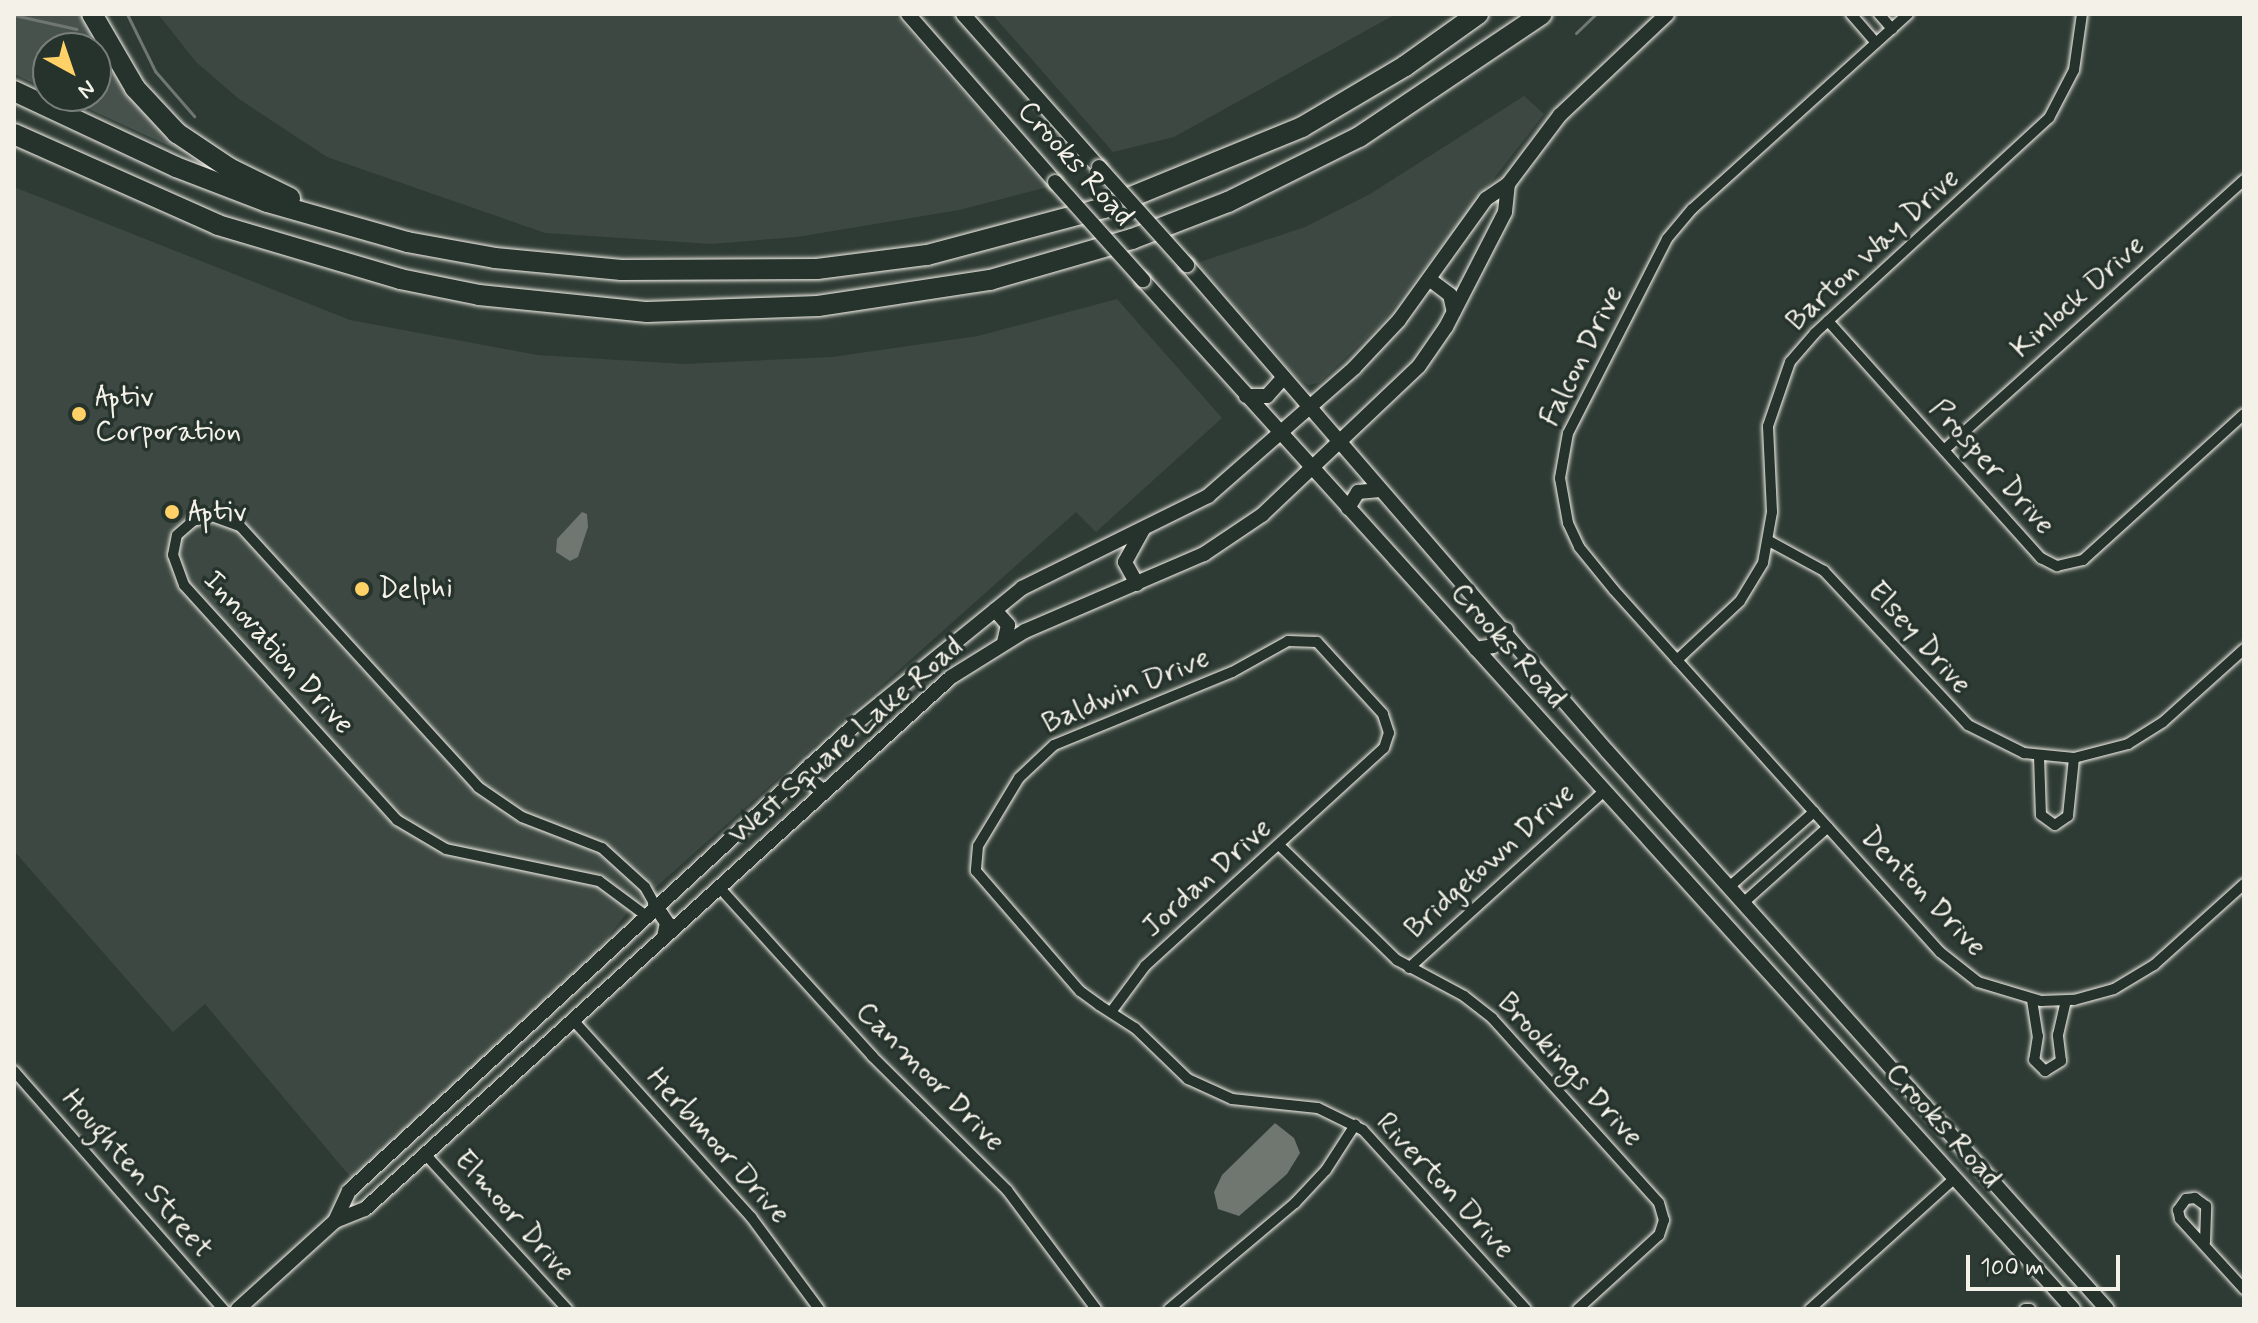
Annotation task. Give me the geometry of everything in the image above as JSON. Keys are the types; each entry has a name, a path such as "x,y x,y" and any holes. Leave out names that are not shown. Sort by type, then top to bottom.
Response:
{"highway":[{"path":"92,14 121,69 177,133 229,168 355,229"},
{"path":"14,91 176,167 355,229 495,258 621,270 817,269 927,255 1104,208 1237,157 1355,97 1478,14"},
{"path":"14,134 218,225 400,279 479,295 647,312 818,306 990,280 1132,239 1228,202 1359,137 1542,14"}],"main road":[{"name":"Crooks Road","path":"908,14 1280,434 2073,1309"},
{"name":"Crooks Road","path":"963,14 1187,265 1742,904 2107,1309"},
{"name":"West Square Lake Road","path":"335,1221 349,1191 650,910 810,765 995,610 1063,563 1143,530 1208,496 1310,407 1383,338 1486,199 1508,184 1560,115 1667,14"},
{"name":"West Square Lake Road","path":"244,1307 335,1221 365,1209 426,1155 938,687 1004,642 1229,540 1312,469 1406,382 1454,312 1505,212 1508,184"},
{"path":"1429,279 1450,295 1454,312"},
{"path":"1246,396 1267,396 1284,377"},
{"path":"1348,508 1358,492 1380,490"},
{"path":"1137,584 1125,562 1143,530"},
{"path":"995,610 1008,625 1004,642"},
{"path":"1476,649 1493,646 1506,630"},
{"path":"810,765 809,780 824,792"},
{"path":"1602,789 1616,772 1628,774"},
{"path":"1718,914 1742,904"},
{"path":"650,910 667,923 664,937"},
{"path":"380,1163 380,1178 390,1186"},
{"path":"1954,1177 1965,1163 1978,1166"}],"street":[{"path":"1851,14 1876,43"},
{"path":"1879,14 1892,29"},
{"name":"Falcon Drive","path":"1828,827 1677,660 1573,537 1560,478 1568,433 1660,250 1681,220 1908,14"},
{"name":"Barton Way Drive","path":"1677,660 1747,593 1769,541 1767,442 1774,399 1790,362 1828,321 2049,118 2074,70 2082,14"},
{"name":"Kinlock Drive","path":"1944,450 2244,180"},
{"name":"Prosper Drive","path":"1828,321 2041,558 2065,566 2083,560 2244,414"},
{"name":"Innovation Drive","path":"212,516 240,526 478,787 522,817 602,848 645,887 650,910 599,881 446,849 397,820 184,585 173,555 177,535 193,521 212,516"},
{"name":"Elsey Drive","path":"1769,541 1824,571 1968,725 2009,749 2039,756 2074,758 2115,749 2150,732 2244,649"},
{"name":"Jordan Drive","path":"1111,1012 1145,966 1377,757 1388,738 1380,709 1322,646 1305,639"},
{"name":"Baldwin Drive","path":"1111,1012 1072,983 982,882 974,864 978,846 1019,778 1054,745 1232,672 1288,641 1305,639"},
{"path":"2039,756 2041,815 2055,825 2068,816 2074,758"},
{"name":"Bridgetown Drive","path":"1409,968 1602,789"},
{"path":"1728,888 1814,812"},
{"path":"1742,904 1828,827"},
{"name":"Denton Drive","path":"1828,827 1950,962 1991,988 2032,1000 2066,1001 2100,995 2141,975 2244,884"},
{"name":"Brookings Drive","path":"1279,845 1409,968 1464,996 1492,1018 1659,1203 1664,1220 1653,1240 1578,1309"},
{"name":"Canmoor Drive","path":"719,887 872,1056 1007,1190 1096,1309"},
{"path":"2032,1000 2038,1036 2034,1060 2045,1071 2061,1061 2058,1035 2066,1001"},
{"name":"Riverton Drive","path":"1111,1012 1144,1035 1188,1079 1212,1092 1243,1101 1310,1106 1355,1125 1526,1309"},
{"name":"Herbmoor Drive","path":"573,1020 761,1229 819,1309"},
{"name":"Houghten Street","path":"14,1071 223,1309"},
{"path":"1169,1309 1295,1203 1326,1170 1355,1125"},
{"name":"Elmoor Drive","path":"426,1155 567,1309"},
{"path":"1810,1309 1954,1177"},
{"path":"2205,1242 2244,1289"}],"shaded area":[{"path":"14,14 88,14 102,32 32,32 32,82 14,74"},
{"path":"158,14 894,14 1048,187 959,210 797,237 711,244 545,233 327,157 239,99 196,62"},
{"path":"992,14 1396,14 1174,137 1113,152"},
{"path":"112,45 204,162 96,112 112,112"},
{"path":"1524,96 1544,114 1381,324 1319,383 1308,385 1294,375 1197,263 1305,227 1370,194"},
{"path":"14,187 350,320 537,355 684,364 832,357 978,336 1117,299 1222,418 1096,532 1076,512 626,914 599,949 353,1180 205,1004 173,1032 14,851"},
{"path":"582,512 587,514 588,527 578,557 570,561 556,552 557,539"},
{"path":"1275,1123 1294,1138 1300,1153 1287,1174 1239,1216 1218,1209 1214,1192 1222,1175"}],"waterway":[{"path":"127,14 155,71 194,116"},
{"path":"1576,33 1596,14"},
{"path":"14,15 76,29"}],"place":[{"name":"Aptiv Corporation","path":"79,414"},
{"name":"Aptiv","path":"172,512"},
{"name":"Delphi","path":"362,589"}]}
